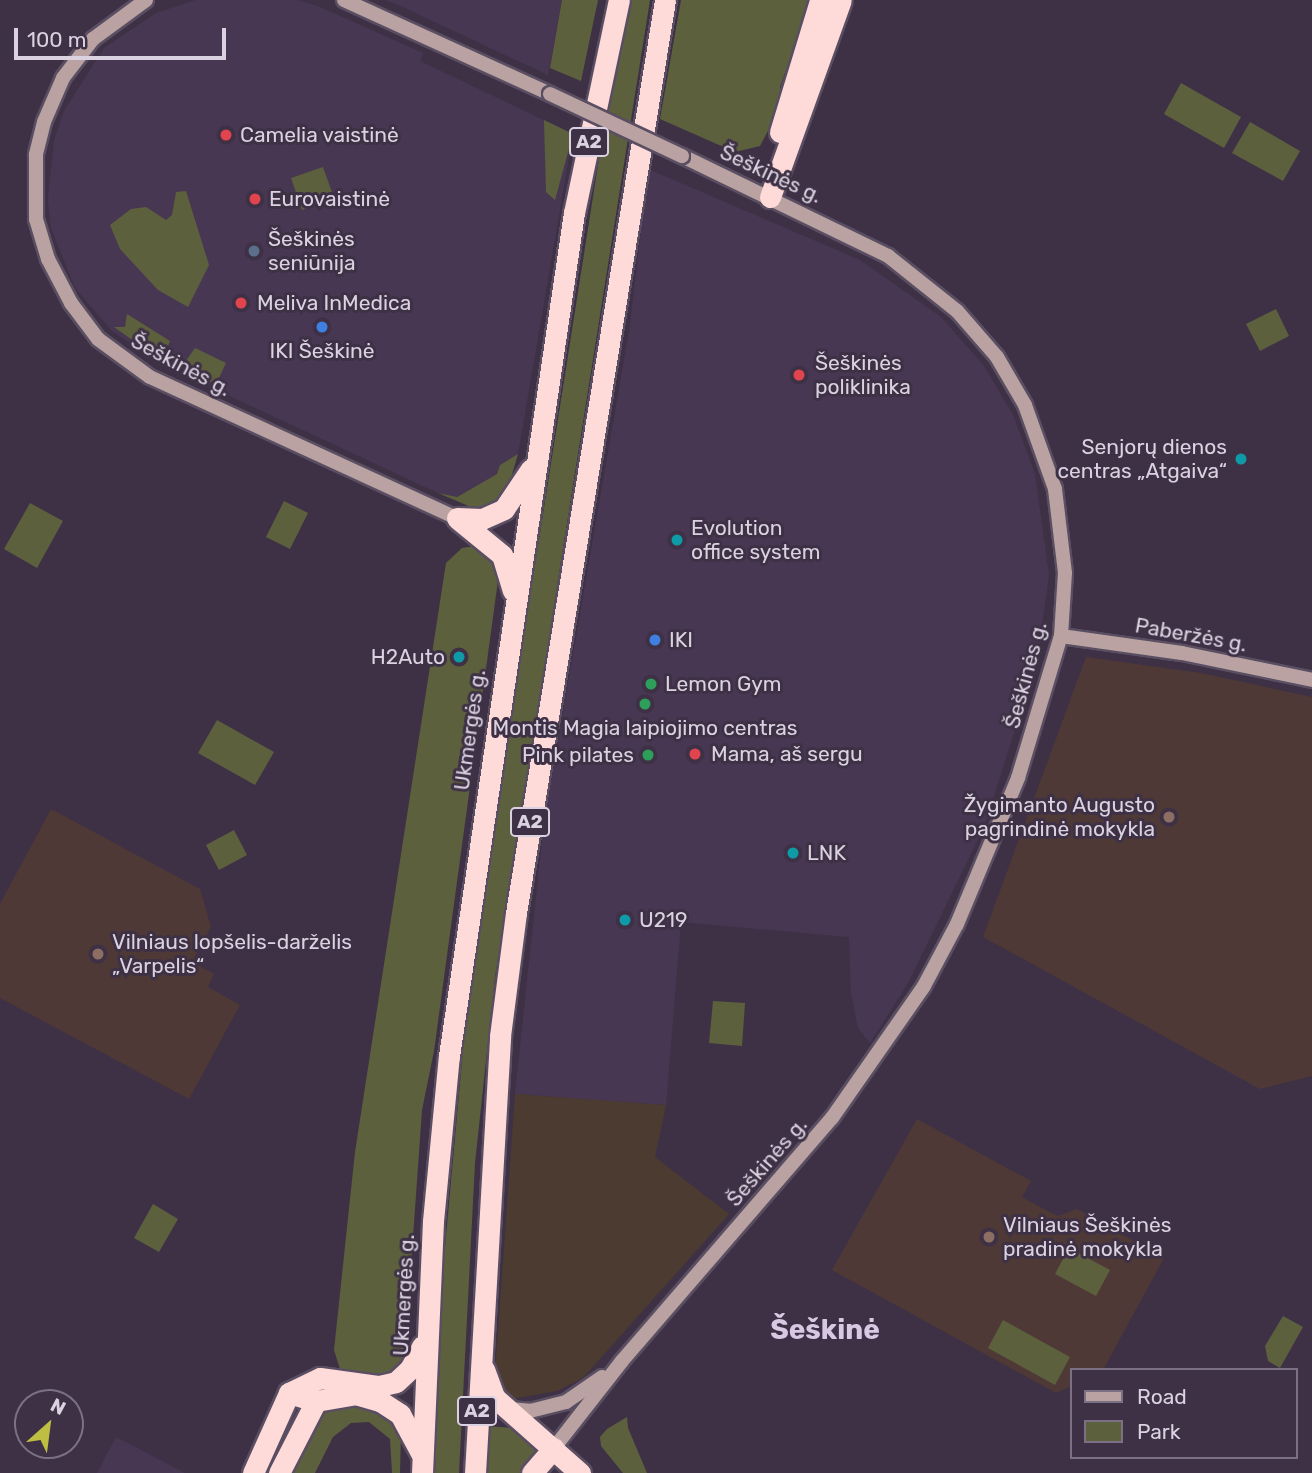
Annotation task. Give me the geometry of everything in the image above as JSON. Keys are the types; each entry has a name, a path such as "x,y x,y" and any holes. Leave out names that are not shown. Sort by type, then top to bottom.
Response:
{"highway":[{"name":"Ukmergės g.","path":"422,1464 426,1338 449,1056 515,596 574,213 619,0"},
{"name":"A2","path":"475,1473 492,1122 514,925 665,0"},
{"path":"764,194 820,0"},
{"path":"764,194 841,0"},
{"path":"457,519 482,519 504,509 536,461"},
{"path":"457,519 502,555 515,596"},
{"path":"253,1473 289,1392 320,1378 379,1386 396,1382 410,1369 426,1338"},
{"path":"479,1349 488,1387 506,1408 580,1473"},
{"path":"289,1392 316,1401 355,1394 380,1401 400,1414 422,1464"},
{"path":"279,1473 316,1401"},
{"path":"532,1473 554,1448"}],"street":[{"name":"Šeškinės g.","path":"146,0 93,39 64,78 44,122 36,155 36,219 48,259 71,303 98,339 150,377 457,519"},
{"name":"Šeškinės g.","path":"344,0 850,234 918,278 971,326 1013,380 1037,432 1055,489 1065,573 1061,636 1018,778 957,924 924,986 832,1118 622,1361 554,1448"},
{"name":"Paberžės g.","path":"1061,636 1182,653 1312,680"},
{"path":"506,1408 530,1411 566,1402 622,1361"}],"shaded area":[{"path":"196,0 298,0 320,7 423,53 420,61 573,134 518,454 500,465 497,474 456,497 438,493 161,364 112,331 75,288 51,228 48,200 54,140 64,111 104,48 156,13"},
{"path":"385,0 562,0 548,75 403,7"},
{"path":"648,169 860,260 941,317 984,366 1013,415 1035,474 1049,575 1037,661 984,827 908,983 870,1043 858,1028 851,993 849,937 681,922 666,1105 515,1094 544,822 630,325"},
{"name":"Žygimanto Augusto pagrindinė mokykla","path":"1086,657 1201,673 1312,697 1312,1076 1260,1089 983,937"},
{"name":"Vilniaus lopšelis-darželis „Varpelis“","path":"51,809 200,889 211,927 192,962 214,974 208,987 240,1005 189,1099 0,998 0,904"},
{"path":"515,1094 666,1105 655,1157 729,1214 583,1378 557,1391 513,1399 494,1387"},
{"name":"Vilniaus Šeškinės pradinė mokykla","path":"917,1119 1031,1181 1022,1197 1058,1216 1077,1209 1164,1258 1104,1368 1070,1368 1070,1387 1056,1393 832,1270"},
{"path":"116,1437 185,1473 97,1473"}],"green space":[{"path":"562,0 598,0 581,81 550,68"},
{"path":"624,0 650,0 495,977 475,1163 459,1473 435,1473 441,1291 469,984"},
{"path":"681,0 811,0 795,46 798,59 786,70 780,87 782,104 760,146 735,152 660,119"},
{"path":"1181,83 1241,117 1224,148 1164,114"},
{"path":"544,120 573,134 555,200 546,192"},
{"path":"1250,122 1300,151 1283,181 1232,153"},
{"path":"323,167 334,198 302,210 291,178"},
{"path":"186,191 209,265 188,307 158,290 120,249 110,225 131,209 146,207 166,220 172,215 176,192"},
{"path":"1276,309 1289,336 1260,351 1246,324"},
{"path":"127,314 170,341 162,361 114,327 125,327"},
{"path":"195,348 226,363 218,380 210,382 185,370 183,365"},
{"path":"518,454 504,502 478,510 438,493 457,497 497,474 500,465"},
{"path":"284,501 308,513 290,549 266,537"},
{"path":"30,503 63,521 37,568 4,549"},
{"path":"475,546 489,552 499,573 434,1051 422,1110 404,1364 396,1377 354,1378 340,1369 334,1350 355,1152 446,563 462,548"},
{"path":"217,720 274,752 255,785 198,753"},
{"path":"234,830 247,855 219,870 206,845"},
{"path":"713,1001 745,1003 742,1046 709,1043"},
{"path":"153,1204 178,1219 159,1252 134,1238"},
{"path":"1069,1248 1110,1270 1096,1296 1055,1274"},
{"path":"1283,1316 1303,1327 1280,1368 1268,1361 1265,1346"},
{"path":"1003,1320 1070,1357 1055,1385 988,1348"},
{"path":"355,1401 387,1412 401,1433 400,1473 392,1473 390,1439 369,1422 351,1423 333,1437 315,1473 287,1473 327,1406"},
{"path":"627,1417 628,1428 647,1473 623,1473 601,1446 600,1437 607,1429"},
{"path":"485,1426 528,1429 546,1447 522,1473 484,1473"}],"place":[{"name":"Camelia vaistinė","path":"226,135"},
{"name":"Eurovaistinė","path":"255,199"},
{"name":"Šeškinės seniūnija","path":"254,251"},
{"name":"Meliva InMedica","path":"241,303"},
{"name":"IKI Šeškinė","path":"322,327"},
{"name":"Šeškinės poliklinika","path":"799,375"},
{"name":"Senjorų dienos centras „Atgaiva“","path":"1241,459"},
{"name":"Evolution office system","path":"677,540"},
{"name":"IKI","path":"655,640"},
{"name":"H2Auto","path":"459,657"},
{"name":"Lemon Gym","path":"651,684"},
{"name":"Montis Magia laipiojimo centras","path":"645,704"},
{"name":"Mama, aš sergu","path":"695,754"},
{"name":"Pink pilates","path":"648,755"},
{"name":"Žygimanto Augusto pagrindinė mokykla","path":"1169,817"},
{"name":"LNK","path":"793,853"},
{"name":"U219","path":"625,920"},
{"name":"Vilniaus lopšelis-darželis „Varpelis“","path":"98,954"},
{"name":"Vilniaus Šeškinės pradinė mokykla","path":"989,1237"}],"district":[{"name":"Šeškinė","path":"825,1330"}]}
